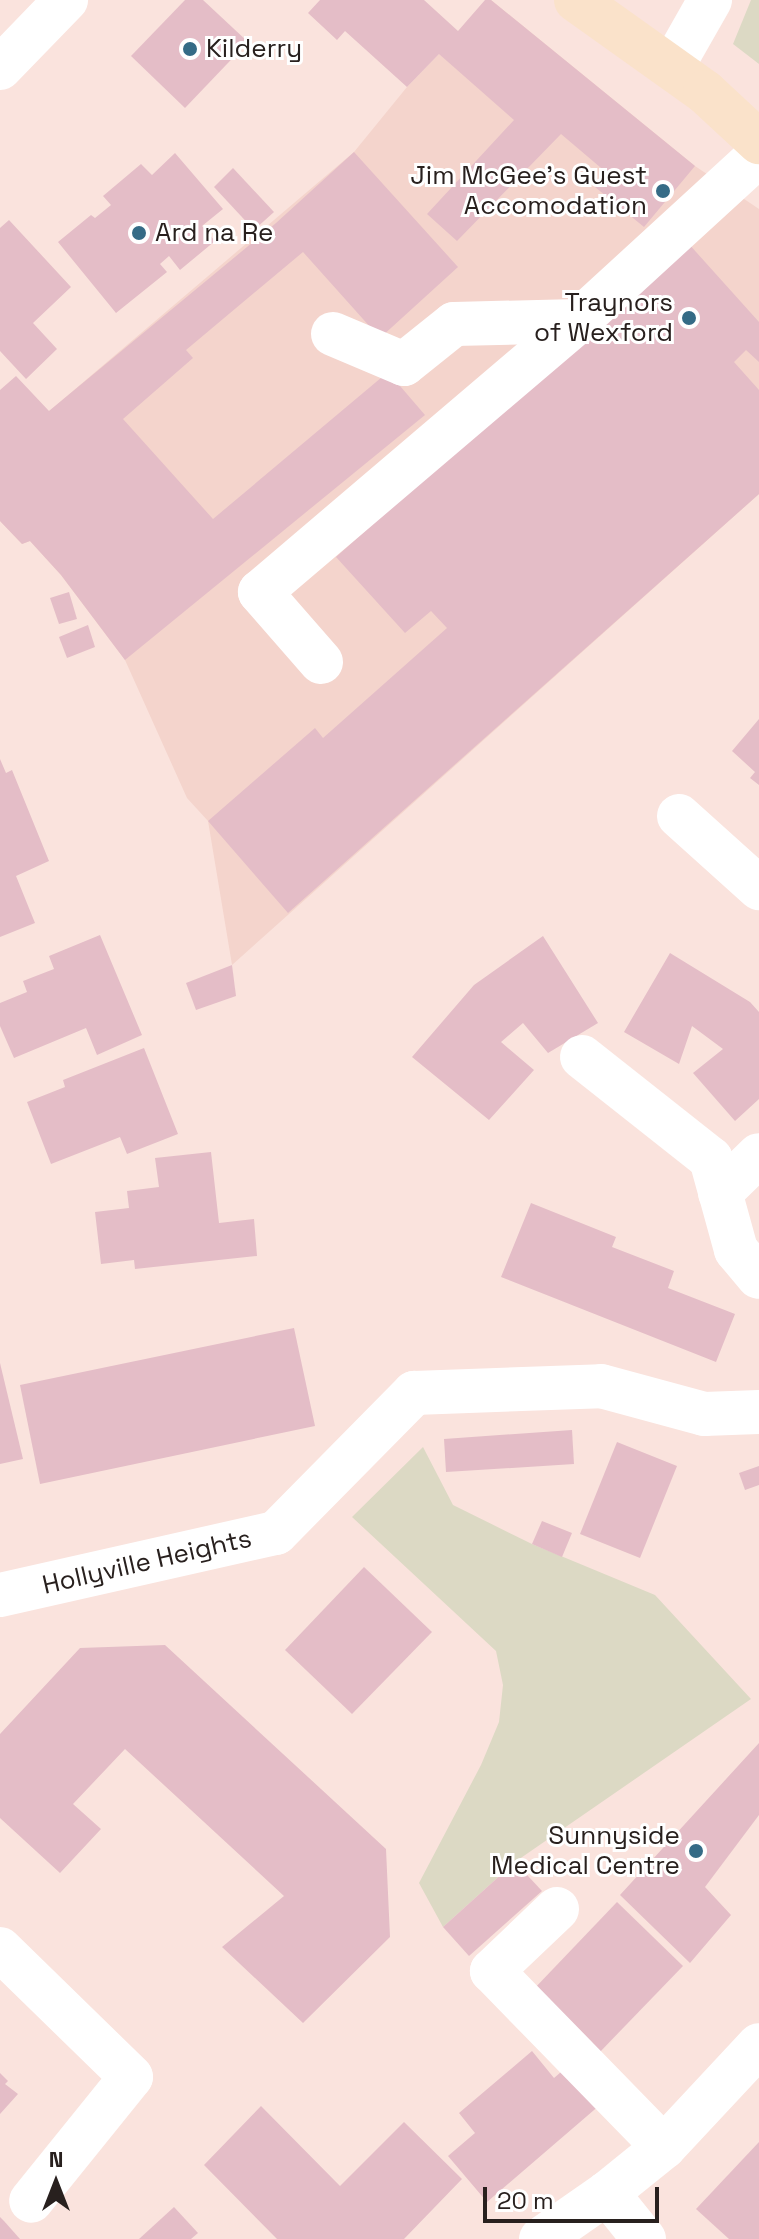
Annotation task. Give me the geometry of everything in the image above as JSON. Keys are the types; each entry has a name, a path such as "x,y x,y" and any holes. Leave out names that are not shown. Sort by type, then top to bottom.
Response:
{"main road":[{"path":"576,0 672,67 759,142"}],"street":[{"path":"0,68 66,0"},
{"path":"672,67 710,0"},
{"path":"321,662 260,592 578,321 759,155"},
{"path":"333,334 404,364 454,324 578,321"},
{"path":"679,816 759,888"},
{"path":"582,1057 711,1159 736,1250 759,1277"},
{"path":"720,1193 759,1155"},
{"name":"Hollyville Heights","path":"0,1595 276,1533 414,1393 601,1386 704,1414 759,1412"},
{"path":"557,1909 492,1971 664,2147"},
{"path":"0,1949 131,2077 31,2201"},
{"path":"541,2239 607,2193 664,2147 759,2045"},
{"path":"607,2193 644,2239"}],"shaded area":[{"path":"491,0 695,166 759,209 759,494 232,965 208,821 187,798 125,660 61,575 30,541 22,544 0,521 47,413 354,152 407,87"},
{"path":"751,0 759,0 759,64 733,44"},
{"path":"423,1447 453,1505 532,1544 655,1595 751,1699 515,1862 443,1927 419,1883 481,1765 499,1722 503,1685 496,1651 352,1517"}],"building":[{"name":"Kilderry","path":"185,0 203,0 248,42 185,108 131,56"},
{"path":"320,0 424,0 458,31 485,0 491,0 695,166 644,227 595,187 607,173 561,134 457,241 427,214 514,120 439,54 407,87 345,31 337,40 308,13"},
{"path":"354,152 458,267 380,338 303,252 186,350 193,358 123,419 213,519 388,372 425,415 125,660 61,575 30,541 22,544 0,521 0,390 16,376 49,411 276,223"},
{"name":"Ard na Re","path":"175,153 223,209 202,226 215,241 180,270 169,256 160,264 167,272 116,313 58,242 91,215 95,218 111,205 103,196 141,164 152,175"},
{"path":"233,168 274,212 254,230 214,187"},
{"path":"9,220 71,287 33,323 57,349 26,379 0,351 0,228"},
{"path":"688,243 759,322 759,362 746,350 734,362 759,390 759,494 288,913 208,821 315,728 323,738 447,628 431,611 405,633 336,557"},
{"path":"69,592 77,619 59,624 50,598"},
{"path":"88,625 95,647 67,658 59,637"},
{"path":"759,719 759,785 750,778 755,772 732,751"},
{"path":"0,759 6,773 12,770 49,861 16,876 35,923 0,937"},
{"path":"100,935 142,1035 97,1055 86,1028 14,1058 0,1026 0,1003 27,992 23,981 54,969 49,956"},
{"path":"543,936 598,1023 548,1053 523,1023 501,1042 534,1070 489,1120 412,1057 474,985"},
{"path":"670,953 750,1002 759,1012 759,1099 735,1121 693,1073 723,1049 692,1026 679,1064 624,1032"},
{"path":"232,965 236,996 196,1010 186,983"},
{"path":"144,1048 178,1134 127,1154 120,1137 51,1164 27,1102 65,1087 63,1080"},
{"path":"211,1152 219,1223 254,1219 257,1256 135,1269 134,1260 101,1264 95,1212 129,1208 127,1191 159,1187 155,1158"},
{"path":"531,1203 616,1237 612,1247 674,1271 668,1288 735,1314 716,1362 501,1277"},
{"path":"294,1328 315,1426 40,1484 20,1385"},
{"path":"0,1363 23,1459 0,1464"},
{"path":"572,1430 574,1464 446,1472 444,1439"},
{"path":"617,1442 677,1466 640,1558 580,1534"},
{"path":"759,1466 759,1485 745,1490 739,1473"},
{"path":"542,1521 572,1533 562,1557 532,1544"},
{"path":"364,1567 432,1632 352,1714 285,1650"},
{"path":"165,1645 386,1849 390,1937 303,2023 222,1947 284,1896 125,1749 73,1804 101,1829 60,1873 0,1818 0,1734 80,1648"},
{"name":"Sunnyside Medical Centre","path":"759,1743 759,1815 705,1887 731,1915 690,1963 620,1895"},
{"path":"515,1862 542,1891 469,1956 443,1927"},
{"path":"617,1902 683,1966 598,2054 532,1991"},
{"path":"532,2051 554,2078 568,2066 601,2104 487,2202 448,2156 475,2133 459,2113"},
{"path":"0,2073 8,2081 5,2084 18,2094 0,2114"},
{"path":"261,2106 340,2186 404,2122 462,2179 404,2239 277,2239 204,2165"},
{"path":"759,2142 759,2239 729,2239 696,2209"},
{"path":"174,2207 198,2233 191,2239 139,2239"},
{"path":"0,2217 4,2221 20,2239 0,2239"}],"place":[{"name":"Kilderry","path":"190,49"},
{"name":"Jim McGee's Guest Accomodation","path":"663,191"},
{"name":"Ard na Re","path":"139,233"},
{"name":"Traynors of Wexford","path":"689,318"},
{"name":"Sunnyside Medical Centre","path":"696,1851"}]}
